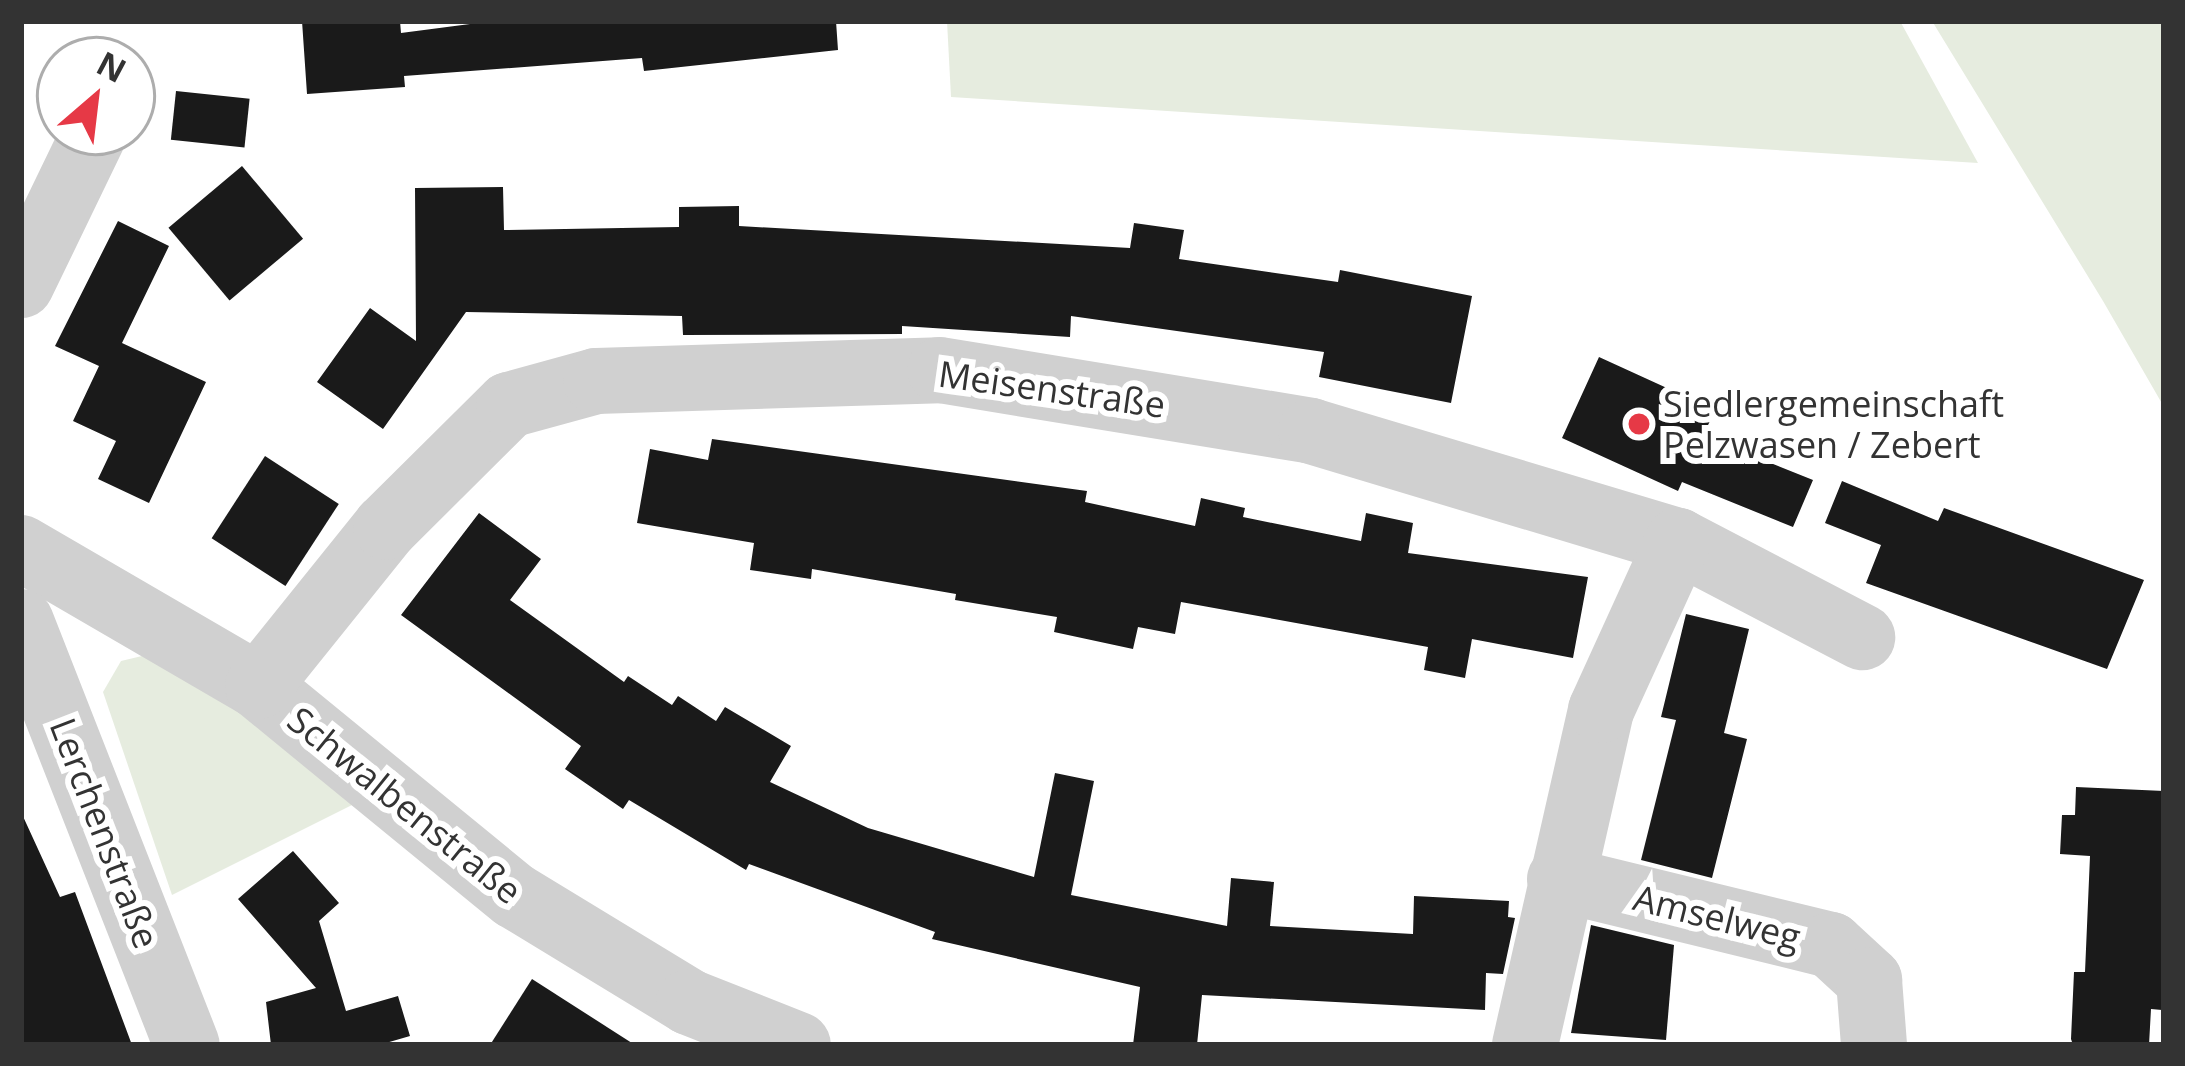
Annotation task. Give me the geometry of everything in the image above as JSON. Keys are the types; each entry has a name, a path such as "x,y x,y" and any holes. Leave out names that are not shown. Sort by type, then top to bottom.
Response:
{"street":[{"path":"21,285 83,156"},
{"name":"Meisenstraße","path":"258,686 386,527 509,405 596,381 940,370 1052,384 1311,431 1678,541 1862,637"},
{"path":"1525,1045 1601,710 1678,541"},
{"name":"Schwalbenstraße","path":"21,548 258,686 515,896 688,1003 798,1045"},
{"name":"Lerchenstraße","path":"21,622 187,1045"},
{"name":"Amselweg","path":"1560,879 1832,945 1869,980 1874,1045"}],"shaded area":[{"path":"947,21 1900,21 1978,163 951,97"},
{"path":"1932,21 2164,21 2164,407 2103,301"},
{"path":"142,656 221,696 366,798 172,895 103,692 121,661"}],"building":[{"path":"302,21 400,21 401,33 493,21 836,21 838,50 644,71 642,58 404,76 405,87 307,94"},
{"path":"176,91 250,99 244,147 171,140"},
{"path":"242,166 303,239 230,300 168,228"},
{"path":"503,187 504,230 679,227 679,207 739,206 739,226 1130,248 1134,223 1184,230 1179,259 1338,282 1340,270 1472,296 1451,403 1319,377 1324,352 1071,316 1070,337 902,326 902,334 683,335 682,316 466,312 383,429 317,382 370,308 416,341 415,188"},
{"path":"118,221 169,246 122,343 206,382 149,503 98,479 116,441 73,421 99,366 55,346"},
{"name":"Siedlergemeinschaft Pelzwasen / Zebert","path":"1599,357 1715,410 1703,436 1813,480 1793,527 1682,482 1678,491 1562,438"},
{"path":"712,439 1087,491 1085,502 1195,526 1201,498 1245,508 1243,517 1361,541 1366,513 1413,523 1408,553 1588,577 1573,658 1472,639 1465,678 1424,670 1428,647 1181,602 1175,634 1138,627 1133,649 1054,632 1057,617 955,600 956,594 812,569 811,579 750,570 754,543 637,523 650,449 708,460"},
{"path":"265,456 339,504 285,586 212,538"},
{"path":"1842,481 1938,521 1944,508 2144,580 2107,669 1866,583 1881,545 1825,523"},
{"path":"479,513 541,559 510,600 624,682 628,676 672,705 678,696 716,721 725,707 791,746 770,782 868,828 1034,877 1055,773 1094,781 1071,895 1227,926 1231,878 1274,882 1270,926 1413,934 1414,896 1509,901 1508,917 1515,918 1503,974 1486,973 1485,1010 1202,995 1197,1045 1133,1045 1140,987 932,939 935,932 749,864 746,870 629,800 623,809 565,769 581,746 401,615"},
{"path":"1686,614 1749,629 1724,733 1747,739 1712,878 1641,860 1676,720 1661,717"},
{"path":"2076,787 2164,791 2162,1010 2151,1009 2149,1045 2073,1045 2071,1039 2074,972 2085,972 2090,856 2060,854 2062,815 2075,815"},
{"path":"21,812 60,897 75,892 132,1045 21,1045"},
{"path":"293,851 339,903 319,921 346,1011 398,996 410,1036 379,1045 271,1045 266,1002 316,988 238,899"},
{"path":"1591,925 1674,945 1666,1040 1571,1033"},
{"path":"532,979 635,1045 490,1045"}],"place":[{"name":"Siedlergemeinschaft Pelzwasen / Zebert","path":"1639,424"}]}
